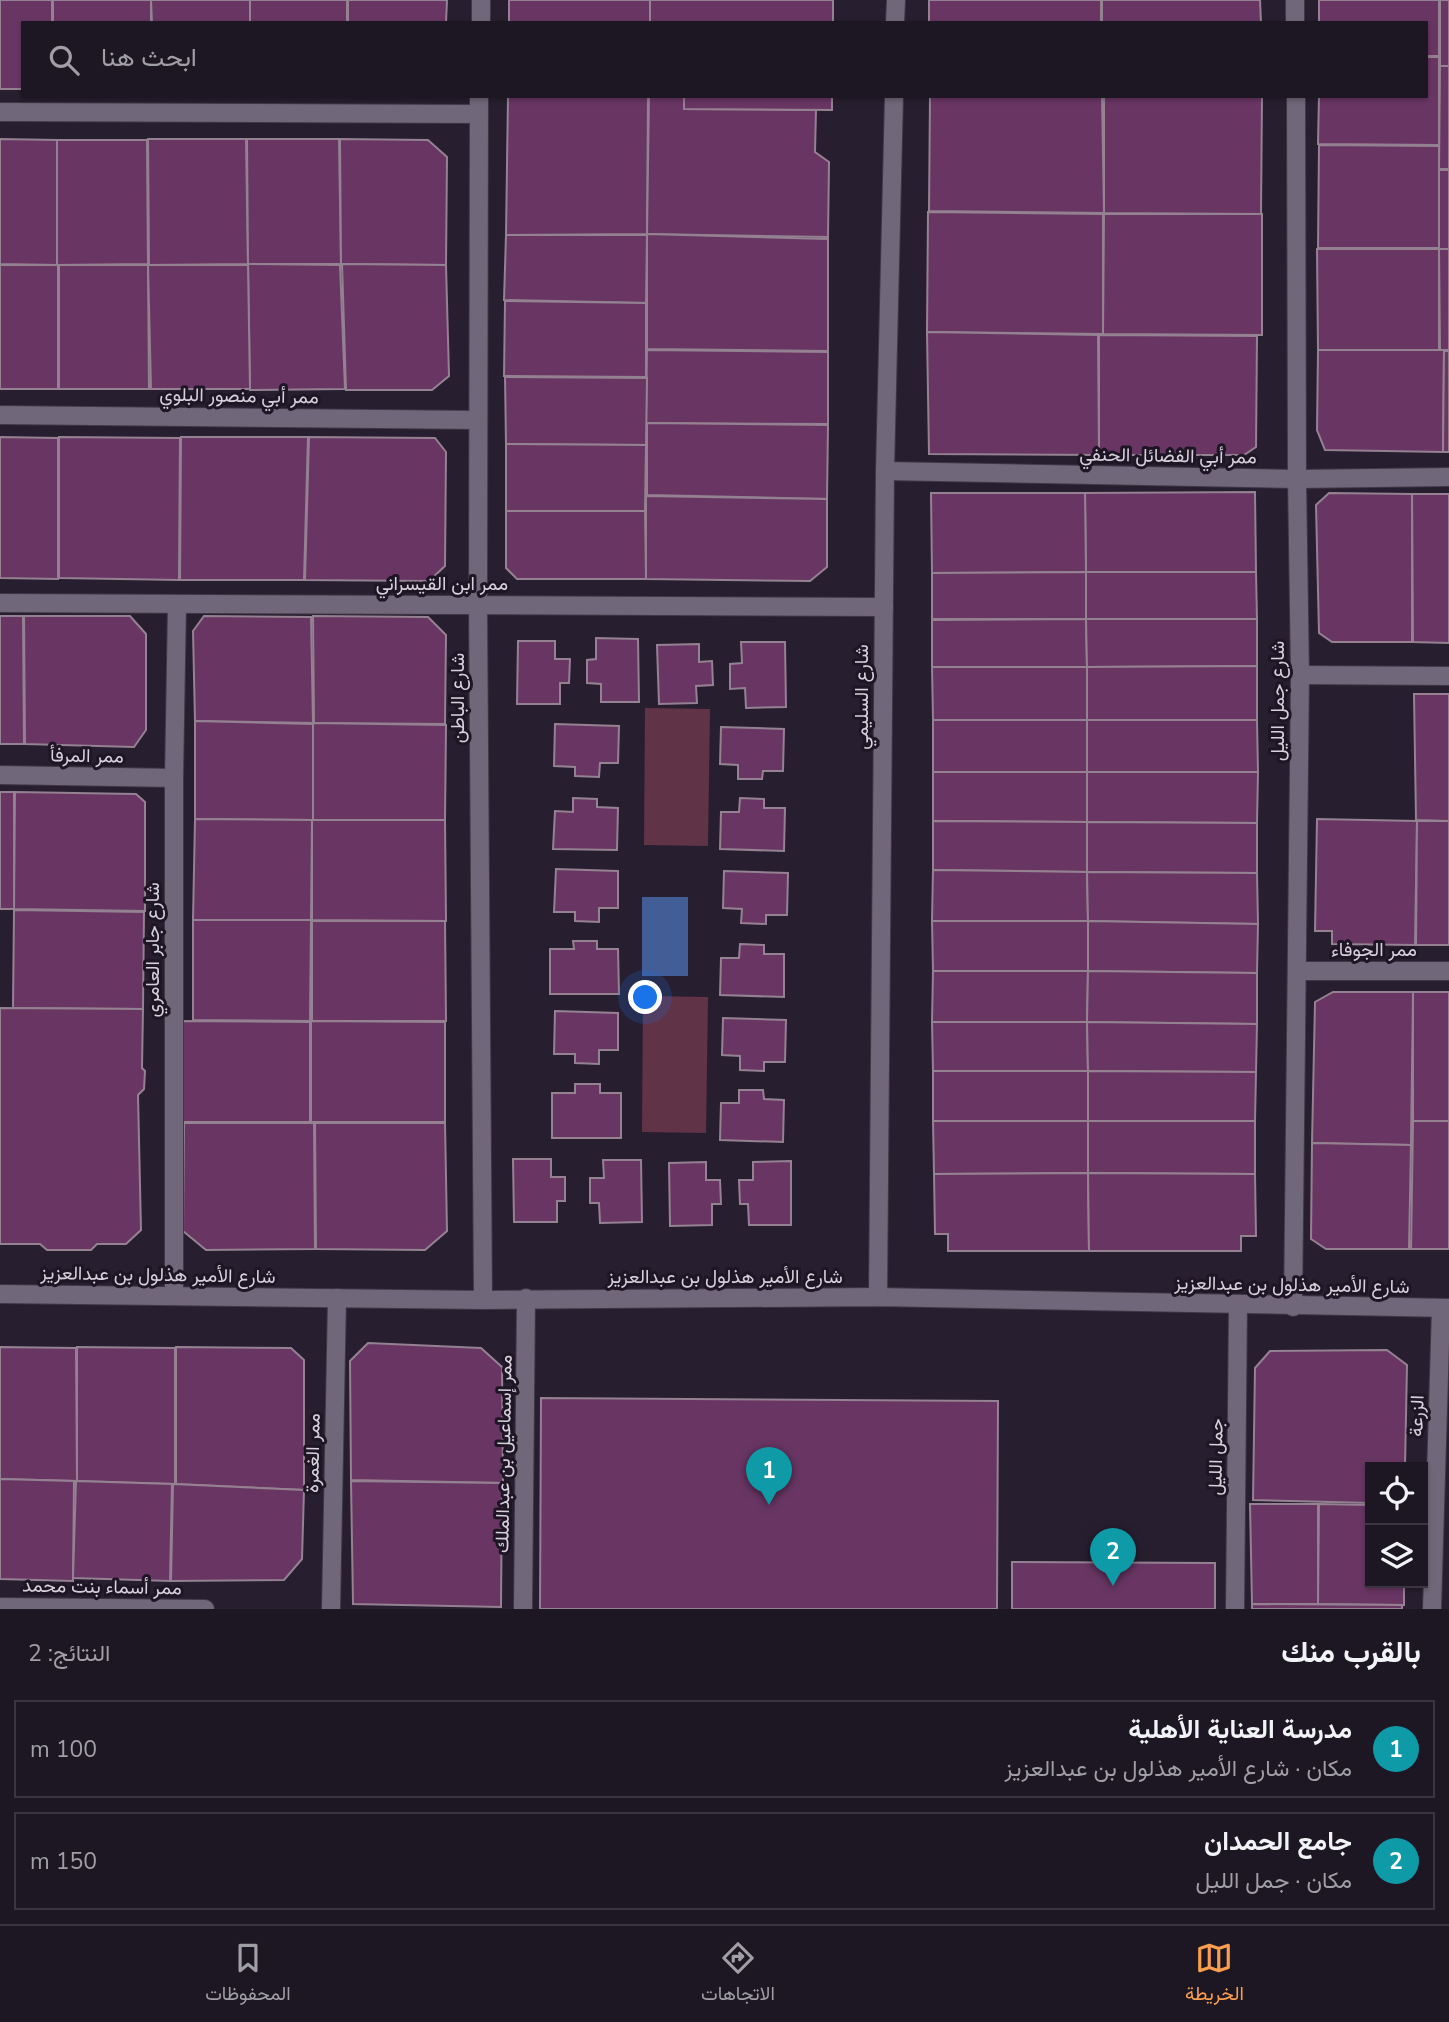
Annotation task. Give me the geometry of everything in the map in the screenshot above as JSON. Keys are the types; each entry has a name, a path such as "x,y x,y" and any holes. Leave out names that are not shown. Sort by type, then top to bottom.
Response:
{"street":[{"path":"481,0 481,21"},
{"path":"895,21 896,0"},
{"path":"1295,0 1295,21"},
{"name":"شارع السليمي","path":"878,1297 885,471 894,98"},
{"name":"شارع جمل الليل","path":"1293,1307 1300,675 1296,98"},
{"path":"0,112 479,105"},
{"name":"شارع الباطن","path":"479,105 478,605 483,1300"},
{"name":"ممر أبي منصور البلوي","path":"0,415 478,420"},
{"name":"ممر أبي الفضائل الحنفي","path":"885,471 1297,479 1449,477"},
{"name":"ممر ابن القيسراني","path":"0,603 884,607"},
{"name":"شارع جابر العامري","path":"174,1296 174,778 177,604"},
{"path":"1300,675 1449,676"},
{"name":"ممر المرفأ","path":"0,775 174,778"},
{"name":"ممر الجوفاء","path":"1298,971 1449,971"},
{"name":"شارع الأمير هذلول بن عبدالعزيز","path":"0,1294 483,1300 878,1297 1445,1308"},
{"name":"ممر الغمرة","path":"331,1609 337,1298"},
{"name":"ممر إسماعيل بن عبدالملك","path":"523,1609 527,1298"},
{"name":"جمل الليل","path":"1235,1609 1238,1305"},
{"name":"الزرعة","path":"1432,1609 1445,1308"},
{"name":"ممر أسماء بنت محمد","path":"0,1607 205,1609"}],"shaded area":[{"path":"645,708 710,709 708,846 644,845"},
{"path":"643,996 708,997 706,1133 642,1132"}],"water":[{"path":"642,897 688,897 688,976 642,976"}],"building":[{"path":"0,0 52,0 52,21 21,21 21,89 0,89"},
{"path":"53,0 151,0 151,21 53,21"},
{"path":"151,0 250,0 250,21 152,21"},
{"path":"250,0 347,0 347,21 250,21"},
{"path":"348,0 447,0 446,21 348,21"},
{"path":"509,0 650,0 650,21 509,21"},
{"path":"650,0 833,0 833,21 650,21"},
{"path":"929,0 1101,0 1101,21 929,21"},
{"path":"1102,0 1260,0 1261,21 1102,21"},
{"path":"1319,0 1439,0 1439,56 1428,56 1428,21 1319,21"},
{"path":"1440,0 1449,0 1449,66 1440,66"},
{"path":"1428,57 1439,57 1439,145 1318,144 1319,98 1428,98"},
{"path":"1440,66 1449,66 1449,169 1439,169"},
{"path":"508,98 648,98 647,234 506,235"},
{"path":"649,98 684,98 684,109 816,110 815,152 829,162 828,237 647,234"},
{"path":"684,98 832,98 832,110 684,109"},
{"path":"930,98 1102,98 1104,213 929,211"},
{"path":"1104,98 1262,98 1261,214 1104,213"},
{"path":"0,139 57,140 57,265 0,264"},
{"path":"148,139 246,139 248,264 149,265"},
{"path":"247,139 339,139 341,264 248,264"},
{"path":"340,139 428,140 447,157 446,265 341,264"},
{"path":"57,140 147,140 148,264 57,265"},
{"path":"1319,145 1439,146 1439,248 1318,248"},
{"path":"1439,170 1449,170 1449,249 1439,249"},
{"path":"928,212 1103,214 1103,334 927,332"},
{"path":"1104,214 1262,214 1262,335 1103,334"},
{"path":"647,234 828,239 828,351 647,349"},
{"path":"506,235 647,235 646,303 504,300"},
{"path":"1317,249 1439,249 1439,350 1318,350"},
{"path":"1439,249 1449,249 1449,350 1440,350"},
{"path":"248,264 340,265 345,389 250,390"},
{"path":"342,264 446,265 449,376 432,390 346,390"},
{"path":"0,265 58,265 58,389 0,389"},
{"path":"59,265 148,265 149,389 59,389"},
{"path":"148,265 248,265 250,389 151,389"},
{"path":"505,301 646,303 646,377 504,376"},
{"path":"927,332 1098,335 1099,455 929,454"},
{"path":"1099,335 1257,336 1256,447 1244,455 1099,455"},
{"path":"647,350 828,352 828,424 646,423"},
{"path":"1318,350 1444,350 1443,452 1325,450 1317,430"},
{"path":"1444,351 1449,351 1449,452 1443,452"},
{"path":"505,377 647,378 646,445 506,444"},
{"path":"647,423 828,425 827,499 647,495"},
{"path":"0,437 58,438 58,579 0,578"},
{"path":"59,437 180,438 179,580 59,578"},
{"path":"181,437 308,437 304,580 180,580"},
{"path":"309,437 435,438 446,452 445,566 429,581 305,580"},
{"path":"506,444 646,445 645,511 506,511"},
{"path":"1255,492 1256,572 1086,572 1085,493"},
{"path":"931,493 1085,493 1086,572 932,573"},
{"path":"1329,493 1412,494 1412,642 1332,642 1319,633 1316,505"},
{"path":"1412,494 1449,494 1449,643 1413,642"},
{"path":"646,496 827,499 827,567 810,581 646,579"},
{"path":"506,511 645,511 646,579 517,579 506,568"},
{"path":"1086,572 1086,619 932,619 932,573"},
{"path":"1086,572 1256,572 1257,619 1086,619"},
{"path":"0,616 23,616 24,744 0,744"},
{"path":"24,616 130,616 146,634 146,730 134,747 25,744"},
{"path":"204,616 311,617 313,723 195,721 193,631"},
{"path":"313,616 428,617 446,635 445,724 314,723"},
{"path":"1086,619 1087,667 932,667 932,620"},
{"path":"1086,619 1257,619 1257,666 1087,667"},
{"path":"596,638 638,639 639,702 601,702 601,684 587,683 587,660 596,659"},
{"path":"518,641 555,641 555,659 570,659 569,683 560,683 560,704 517,704"},
{"path":"741,642 785,642 786,707 746,708 745,688 730,689 730,664 742,663"},
{"path":"699,644 699,662 712,661 713,685 696,686 697,703 659,704 657,645"},
{"path":"1257,666 1257,720 1087,720 1087,667"},
{"path":"932,667 1087,667 1087,720 933,720"},
{"path":"1414,694 1449,694 1449,821 1416,820"},
{"path":"933,720 1087,720 1087,772 933,772"},
{"path":"1087,720 1257,720 1258,772 1087,772"},
{"path":"195,721 313,724 313,820 195,819"},
{"path":"313,723 446,725 445,820 313,820"},
{"path":"555,724 619,726 618,763 600,763 599,777 575,776 575,767 554,766"},
{"path":"721,727 784,729 783,771 763,771 762,779 738,779 738,765 720,764"},
{"path":"933,772 1087,772 1087,822 933,821"},
{"path":"1087,772 1258,772 1257,823 1087,822"},
{"path":"0,792 14,792 14,909 0,909"},
{"path":"15,792 136,794 145,802 145,911 14,909"},
{"path":"573,798 597,799 597,807 618,808 617,850 553,849 555,811 573,812"},
{"path":"740,798 764,799 764,808 785,808 784,851 720,849 721,812 739,812"},
{"path":"195,819 312,820 311,920 193,920"},
{"path":"1317,819 1417,821 1415,945 1332,944 1332,931 1315,931"},
{"path":"312,820 445,820 446,921 312,920"},
{"path":"933,821 1087,822 1087,872 933,870"},
{"path":"1417,821 1449,821 1449,945 1416,945"},
{"path":"1087,822 1257,823 1257,873 1087,872"},
{"path":"556,869 618,871 618,908 599,908 599,922 575,921 575,912 554,912"},
{"path":"933,870 1087,872 1088,921 932,921"},
{"path":"724,871 788,873 787,915 766,915 766,924 741,923 742,909 723,908"},
{"path":"1087,872 1257,873 1258,924 1088,921"},
{"path":"14,910 144,912 143,1009 13,1008"},
{"path":"193,920 311,920 310,1021 193,1020"},
{"path":"312,921 445,921 446,1021 312,1021"},
{"path":"932,921 1088,921 1088,971 933,971"},
{"path":"1088,921 1258,924 1257,973 1088,971"},
{"path":"573,941 597,941 597,949 618,949 619,994 550,994 550,949 574,949"},
{"path":"740,944 764,945 764,954 784,954 784,997 720,995 721,958 739,958"},
{"path":"933,971 1088,971 1087,1022 932,1022"},
{"path":"1088,971 1257,973 1257,1024 1087,1022"},
{"path":"1333,992 1413,992 1411,1145 1312,1143 1315,1002"},
{"path":"1413,992 1449,992 1449,1121 1413,1121"},
{"path":"0,1008 143,1009 144,1089 138,1095 141,1230 126,1244 97,1244 91,1250 47,1250 40,1244 0,1244"},
{"path":"555,1011 618,1013 618,1050 599,1050 599,1064 575,1063 575,1054 554,1054"},
{"path":"723,1018 786,1020 785,1062 764,1062 764,1071 740,1070 740,1056 722,1055"},
{"path":"177,1021 310,1022 310,1122 176,1122"},
{"path":"311,1021 445,1022 445,1122 311,1122"},
{"path":"932,1022 1087,1022 1088,1071 933,1071"},
{"path":"1087,1022 1257,1024 1256,1072 1088,1071"},
{"path":"933,1071 1088,1071 1088,1121 933,1121"},
{"path":"1088,1071 1256,1072 1255,1121 1088,1121"},
{"path":"575,1084 600,1084 600,1093 621,1093 621,1138 552,1138 552,1093 575,1093"},
{"path":"739,1090 763,1090 764,1099 784,1100 783,1142 720,1140 721,1103 739,1103"},
{"path":"933,1121 1088,1121 1088,1173 934,1174"},
{"path":"1088,1121 1255,1121 1255,1174 1088,1173"},
{"path":"1413,1121 1449,1121 1449,1249 1411,1249"},
{"path":"184,1123 314,1123 315,1249 206,1250 183,1231"},
{"path":"315,1123 445,1123 447,1231 425,1250 316,1249"},
{"path":"1312,1143 1411,1145 1409,1249 1326,1249 1311,1239"},
{"path":"513,1159 551,1159 551,1177 565,1177 565,1201 557,1201 557,1222 514,1222"},
{"path":"603,1160 641,1160 642,1222 600,1223 599,1203 590,1203 590,1178 604,1178"},
{"path":"791,1161 791,1225 749,1225 748,1204 740,1204 739,1180 753,1180 753,1162"},
{"path":"706,1162 706,1180 720,1180 721,1204 712,1204 712,1225 670,1226 669,1163"},
{"path":"1088,1173 1089,1251 948,1251 948,1234 935,1234 934,1174"},
{"path":"1088,1173 1255,1174 1256,1236 1241,1236 1241,1251 1089,1251"},
{"path":"368,1343 481,1348 502,1367 503,1483 351,1480 350,1361"},
{"path":"0,1347 76,1348 77,1481 0,1479"},
{"path":"77,1347 175,1348 175,1484 77,1481"},
{"path":"176,1347 291,1348 304,1360 304,1490 176,1484"},
{"path":"1387,1350 1407,1365 1405,1462 1365,1462 1365,1503 1253,1500 1255,1368 1270,1351"},
{"path":"541,1398 998,1401 997,1609 540,1609"},
{"path":"0,1479 74,1481 73,1581 0,1579"},
{"path":"76,1481 172,1484 170,1581 73,1578"},
{"path":"351,1481 502,1483 501,1607 353,1604"},
{"path":"173,1484 304,1490 302,1559 284,1580 171,1581"},
{"path":"1250,1504 1318,1504 1318,1604 1252,1604"},
{"path":"1319,1504 1365,1505 1365,1588 1404,1588 1404,1605 1318,1604"},
{"path":"1012,1562 1215,1563 1215,1609 1012,1609"},
{"path":"1252,1604 1402,1605 1402,1609 1252,1609"}],"place":[{"name":"مدرسة العناية الأهلية","path":"769,1505"},
{"name":"جامع الحمدان","path":"1113,1586"}]}
